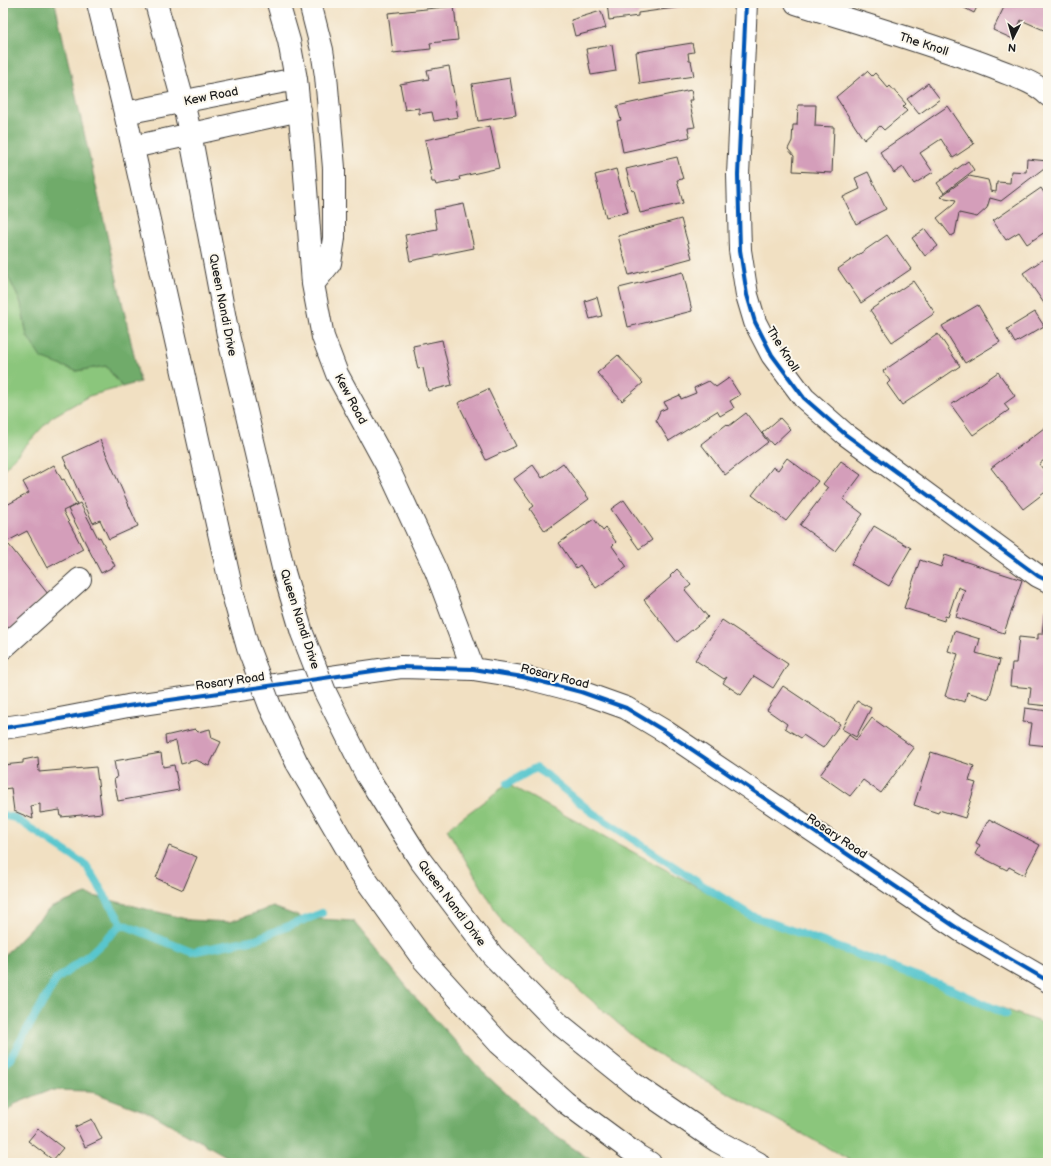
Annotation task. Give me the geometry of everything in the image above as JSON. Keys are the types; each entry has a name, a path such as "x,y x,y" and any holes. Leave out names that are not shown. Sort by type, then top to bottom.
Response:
{"street":[{"path":"98,3 133,147 232,591 248,648 256,670 270,706 297,763 361,874 422,958 499,1043 565,1102 638,1156 650,1163"},
{"name":"Queen Nandi Drive","path":"156,3 183,101 228,335 284,572 302,633 325,692 366,774 420,860 492,956 557,1022 634,1084 718,1141 758,1163"},
{"name":"Kew Road","path":"278,3 289,41 296,79 300,110 312,284 323,337 337,374 387,466 436,571 473,669"},
{"path":"310,3 322,50 326,76 334,168 334,238 330,263 312,284"},
{"name":"The Knoll","path":"746,3 738,175 740,250 747,295 755,322 772,355 804,398 844,434 1038,576 1048,581"},
{"name":"The Knoll","path":"796,3 972,60 1025,81 1044,91 1048,95"},
{"name":"Kew Road","path":"125,113 296,79"},
{"path":"133,147 300,110"},
{"path":"3,648 80,579"},
{"name":"Rosary Road","path":"3,728 128,706 401,667 473,669 531,679 581,692 626,708 666,732 960,930 1048,980"}],"green space":[{"path":"3,3 55,3 140,382 122,387 106,366 76,371 41,358 27,336 21,303 3,266"},
{"path":"3,266 21,303 27,336 76,371 106,366 122,387 89,396 52,417 3,470"},
{"path":"507,784 750,915 1048,1025 1048,1163 855,1163 645,1047 503,923 447,829"},
{"path":"86,894 190,920 229,922 273,907 303,918 353,921 416,998 485,1074 544,1128 595,1163 238,1163 154,1115 90,1091 49,1090 15,1104 3,1116 3,957 50,908"}],"building":[{"path":"607,3 689,3 689,6 638,13 638,16 609,20"},
{"path":"955,3 979,3 974,13"},
{"path":"1006,3 1048,3 1048,27 1046,31 1021,20 1013,39 993,30"},
{"path":"454,6 458,40 430,43 431,49 393,53 388,13"},
{"path":"601,11 606,28 575,36 571,20"},
{"path":"692,43 694,52 688,53 694,76 640,84 636,52"},
{"path":"612,45 616,71 591,75 586,49"},
{"path":"449,66 458,117 434,121 432,112 419,114 419,108 405,110 400,84 429,79 427,70"},
{"path":"867,71 872,76 875,73 888,88 890,86 906,104 903,107 907,111 884,130 880,126 864,140 836,97"},
{"path":"510,78 516,115 478,121 472,84"},
{"path":"928,83 940,99 919,114 907,99"},
{"path":"691,90 693,100 689,100 695,127 688,128 690,137 623,152 617,121 621,120 617,106"},
{"path":"798,105 816,105 815,126 834,127 832,173 793,171 794,156 788,149 792,141 793,125 797,125"},
{"path":"948,106 974,144 953,158 941,139 920,153 933,172 914,184 903,167 894,173 880,152"},
{"path":"490,126 499,168 459,177 460,180 436,185 435,182 432,182 425,140"},
{"path":"677,157 683,179 677,180 683,203 640,213 634,190 632,191 626,169"},
{"path":"1027,159 1048,161 1048,165 1001,201 990,198 987,208 977,217 959,213 955,234 951,236 937,218 953,205 956,200 940,197 969,176 988,180 990,191 996,192 997,182 1010,183 1011,171 1026,172"},
{"path":"968,161 974,170 944,193 937,183"},
{"path":"616,169 628,212 606,217 595,175"},
{"path":"868,172 886,209 856,224 843,197 860,189 855,178"},
{"path":"1041,188 1048,199 1048,230 1027,244 1019,232 1006,240 993,221"},
{"path":"464,204 474,248 410,261 405,235 437,229 434,210"},
{"path":"681,219 692,258 629,275 618,236"},
{"path":"925,229 938,246 925,256 912,238"},
{"path":"887,235 911,269 861,303 838,269"},
{"path":"1048,256 1048,309 1023,273"},
{"path":"683,272 692,311 628,327 619,288"},
{"path":"913,281 935,313 892,342 870,310"},
{"path":"597,297 602,316 590,319 585,301"},
{"path":"978,305 1000,342 965,363 942,326"},
{"path":"1035,312 1044,326 1015,343 1007,329"},
{"path":"938,334 960,366 902,405 887,384 890,381 883,371"},
{"path":"442,340 452,385 428,391 423,368 418,369 413,346"},
{"path":"618,355 643,383 622,401 597,373"},
{"path":"998,372 1015,396 1004,404 1009,410 973,435 951,405"},
{"path":"729,378 740,395 730,401 734,408 720,416 717,411 669,441 656,420 660,411 667,408 664,402 680,395 681,399 696,393 694,388 709,381 716,387"},
{"path":"488,389 516,446 486,460 458,403"},
{"path":"746,413 768,442 725,475 701,444 727,424 729,426"},
{"path":"780,418 790,429 773,445 762,433"},
{"path":"1048,425 1048,457 1039,464 1048,475 1048,490 1023,509 991,468"},
{"path":"100,440 138,526 109,539 100,520 93,523 63,457"},
{"path":"787,458 818,481 786,521 752,495 773,467 778,470"},
{"path":"841,461 861,475 843,499 863,514 835,551 800,525 828,488 823,484"},
{"path":"563,463 589,499 545,531 530,509 534,506 514,479 533,465 542,478"},
{"path":"54,465 62,480 64,479 77,504 63,511 83,549 47,568 27,531 4,543 3,507 29,493 23,482"},
{"path":"624,500 652,540 639,549 611,509"},
{"path":"80,503 98,538 100,537 115,566 101,573 68,509"},
{"path":"594,519 603,531 606,528 616,542 612,546 627,567 596,588 580,565 576,568 559,543"},
{"path":"874,526 911,548 889,586 851,564"},
{"path":"9,545 48,594 32,607 34,611 3,635 3,546 5,548"},
{"path":"945,555 1022,580 1004,633 956,617 965,590 958,587 948,617 945,616 944,621 904,608 920,560 941,567"},
{"path":"677,569 691,585 685,590 708,617 677,642 644,600 671,577 670,576"},
{"path":"1045,609 1048,609 1048,706 1029,704 1031,688 1010,686 1012,663 1016,663 1019,637 1038,639 1038,634 1042,634"},
{"path":"722,620 788,664 773,688 754,676 741,695 723,683 727,677 724,679 695,660"},
{"path":"954,631 980,639 976,653 1000,660 989,699 967,692 965,702 945,696 958,654 948,651"},
{"path":"783,686 840,724 823,748 803,735 801,738 785,728 787,724 767,710"},
{"path":"857,701 871,708 856,737 842,729"},
{"path":"1025,708 1048,711 1048,746 1029,744 1032,723 1023,722"},
{"path":"872,718 914,748 881,793 863,780 850,796 820,775 849,735 856,740"},
{"path":"195,729 198,732 210,729 212,738 221,742 209,766 196,760 181,764 176,741 166,744 165,736"},
{"path":"931,752 974,766 969,781 976,783 965,818 939,810 938,813 914,805"},
{"path":"161,753 163,767 174,765 179,790 118,801 114,779 117,778 114,761"},
{"path":"38,757 39,772 96,767 102,813 61,817 60,810 40,813 40,804 31,806 33,819 14,811 11,788 3,789 3,765 23,763 23,760"},
{"path":"989,819 1040,845 1024,875 1009,867 1007,870 975,854 980,845 976,843"},
{"path":"169,846 197,857 183,890 156,878"},
{"path":"92,1119 102,1139 85,1147 75,1127"},
{"path":"38,1129 63,1148 53,1160 28,1141"}],"waterway":[{"path":"507,784 535,768 549,777 590,811 750,915 949,988 1006,1014"},
{"path":"3,815 15,818 86,865 122,924 191,952 256,939 322,913"},
{"path":"3,1064 10,1059 56,980 90,954 122,924"}],"cycle path":[{"path":"746,3 738,175 740,250 747,295 755,322 772,355 804,398 845,434 1038,576 1048,581"},
{"path":"3,728 128,706 401,667 473,669 523,677 581,692 626,708 666,732 960,930 1048,981"}]}
